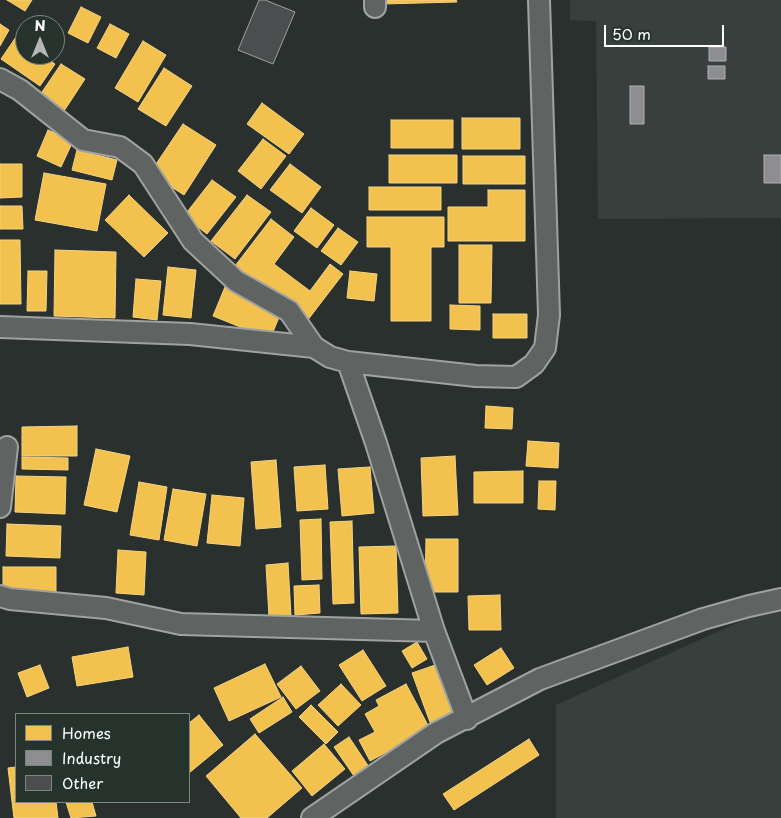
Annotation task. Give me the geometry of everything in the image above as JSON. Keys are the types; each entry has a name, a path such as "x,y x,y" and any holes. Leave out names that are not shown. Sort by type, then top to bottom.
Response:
{"street":[{"path":"0,78 20,90 83,140 120,147 143,164 193,241 236,281 289,311 314,347 330,357 348,362 476,376 516,377 534,364 545,348 549,315 539,0"},
{"path":"0,327 190,334 314,347"},
{"path":"348,362 376,443 434,631 467,719"},
{"path":"0,507 7,446"},
{"path":"0,596 10,599 106,608 182,624 434,631"},
{"path":"312,818 436,733 467,719 540,679 704,619 781,599"}],"shaded area":[{"path":"570,0 781,0 781,218 598,219 596,21 570,20"},
{"path":"781,603 781,818 556,818 556,705"}],"building: Homes":[{"path":"7,0 32,0 25,11"},
{"path":"382,0 456,0 457,2 382,4"},
{"path":"81,7 101,17 88,43 68,33"},
{"path":"0,24 9,30 0,46"},
{"path":"110,24 129,34 116,58 97,48"},
{"path":"15,38 15,65 54,65 40,86 1,59"},
{"path":"143,41 166,55 138,102 115,88"},
{"path":"60,65 85,79 64,111 40,95"},
{"path":"164,68 192,86 166,126 138,109"},
{"path":"262,103 304,134 289,154 247,124"},
{"path":"462,118 520,118 520,149 462,149"},
{"path":"391,120 453,120 453,148 391,148"},
{"path":"183,124 216,145 184,195 150,173"},
{"path":"48,130 73,141 61,167 37,156"},
{"path":"263,139 286,156 261,189 238,171"},
{"path":"77,150 117,160 112,180 72,170"},
{"path":"389,155 457,155 457,183 389,183"},
{"path":"463,156 525,156 525,184 463,184"},
{"path":"0,164 22,164 22,197 0,198"},
{"path":"290,164 321,187 302,213 270,190"},
{"path":"44,173 106,184 97,231 35,220"},
{"path":"212,180 236,197 207,234 184,216"},
{"path":"369,187 441,187 441,210 369,210"},
{"path":"488,190 525,190 525,241 448,241 448,207 488,207"},
{"path":"129,195 168,233 144,257 105,220"},
{"path":"247,195 271,212 235,259 211,241"},
{"path":"0,206 22,206 23,229 0,229"},
{"path":"311,208 334,225 317,248 294,231"},
{"path":"367,217 444,217 444,247 431,247 431,321 391,321 391,247 367,247"},
{"path":"271,219 294,237 274,264 310,291 330,264 343,274 307,321 235,266"},
{"path":"338,228 358,242 341,265 321,251"},
{"path":"0,240 20,240 21,304 0,304"},
{"path":"459,245 492,245 491,303 459,303"},
{"path":"55,250 116,252 115,318 54,316"},
{"path":"168,267 196,270 191,318 163,315"},
{"path":"28,271 47,271 46,311 27,311"},
{"path":"350,271 377,274 374,301 347,298"},
{"path":"136,279 161,281 157,320 133,317"},
{"path":"225,287 282,310 270,339 213,316"},
{"path":"450,305 480,306 480,330 450,329"},
{"path":"493,314 527,314 527,338 493,338"},
{"path":"486,406 513,408 512,429 485,428"},
{"path":"77,426 77,456 22,456 22,427"},
{"path":"528,441 559,443 558,468 526,466"},
{"path":"96,449 130,456 117,512 84,505"},
{"path":"455,456 458,515 423,516 421,458"},
{"path":"22,457 68,458 68,470 22,469"},
{"path":"276,460 281,527 256,529 251,462"},
{"path":"325,465 328,509 297,511 294,467"},
{"path":"370,467 374,513 342,516 338,469"},
{"path":"523,471 523,503 474,503 474,472"},
{"path":"16,476 66,477 65,514 15,512"},
{"path":"539,481 556,481 555,510 538,509"},
{"path":"139,482 167,487 159,540 130,535"},
{"path":"173,489 206,494 197,546 164,540"},
{"path":"212,495 244,498 240,546 207,543"},
{"path":"321,519 322,579 302,580 300,520"},
{"path":"352,521 354,603 333,604 330,522"},
{"path":"7,524 61,526 60,558 6,556"},
{"path":"426,539 458,539 458,592 425,592"},
{"path":"396,546 398,613 361,614 359,547"},
{"path":"118,550 146,552 144,595 116,593"},
{"path":"288,563 291,616 269,617 266,565"},
{"path":"3,567 56,567 56,593 3,592"},
{"path":"319,585 320,613 295,615 294,586"},
{"path":"500,595 501,630 469,630 468,596"},
{"path":"417,642 427,659 412,668 402,651"},
{"path":"128,647 133,677 77,686 72,657"},
{"path":"501,648 514,668 487,685 474,665"},
{"path":"363,650 386,686 362,701 339,665"},
{"path":"441,663 460,713 431,725 412,673"},
{"path":"265,664 281,697 229,721 214,688"},
{"path":"40,665 49,688 27,697 18,673"},
{"path":"301,666 320,691 296,709 277,684"},
{"path":"341,684 361,705 338,726 318,705"},
{"path":"406,684 430,729 370,761 359,740 375,732 365,714 379,706 376,700"},
{"path":"283,697 292,712 259,733 250,719"},
{"path":"311,705 338,732 326,744 299,717"},
{"path":"199,715 223,745 190,772 190,722"},
{"path":"255,734 302,788 267,818 241,818 206,776"},
{"path":"349,737 369,767 354,776 334,747"},
{"path":"529,739 539,755 454,810 443,794"},
{"path":"324,744 345,769 312,796 292,771"},
{"path":"15,767 15,803 56,803 58,818 14,818 8,768"},
{"path":"66,803 92,803 96,816 71,818"}],"building: Industry":[{"path":"709,47 726,47 726,61 709,61"},
{"path":"708,66 725,66 725,79 708,79"},
{"path":"630,86 644,86 644,124 630,124"},
{"path":"764,155 781,155 781,183 764,183"}],"building: Other":[{"path":"259,0 265,0 295,12 273,64 238,50"}]}
